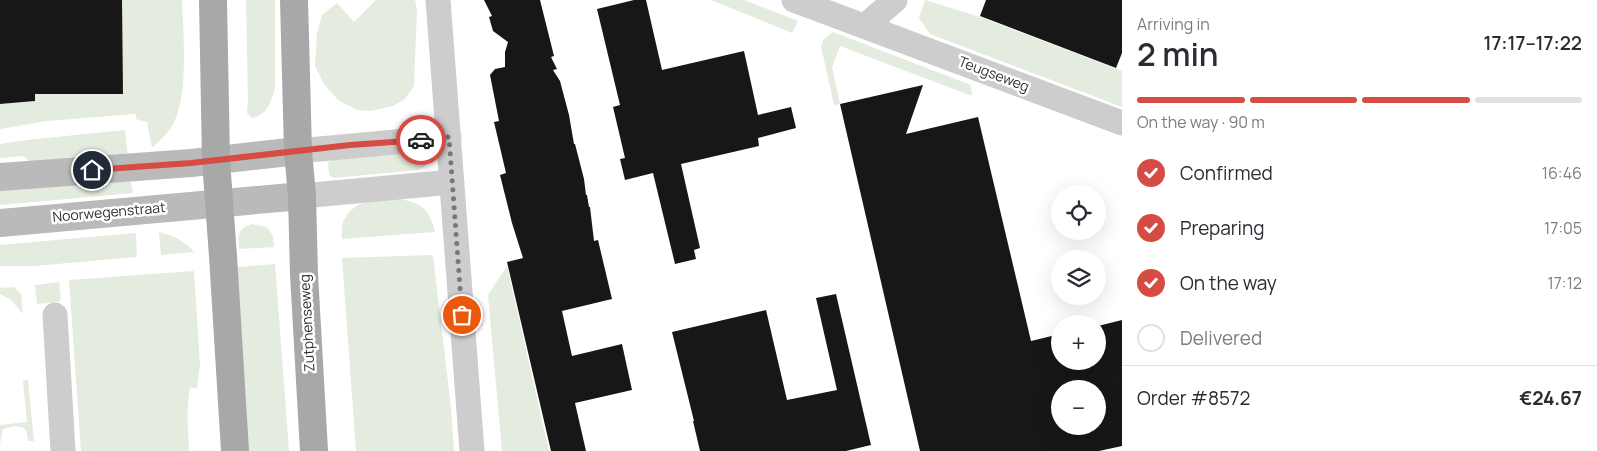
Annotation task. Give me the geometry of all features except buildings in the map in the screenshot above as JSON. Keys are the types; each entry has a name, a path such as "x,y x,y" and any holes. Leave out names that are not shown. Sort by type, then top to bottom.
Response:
{"main road":[{"path":"213,0 216,160 235,451"},
{"name":"Zutphenseweg","path":"294,0 298,151 302,196 303,256 314,451"}],"street":[{"path":"438,0 472,451"},
{"name":"Teugseweg","path":"794,0 1122,123"},
{"path":"865,26 895,0"},
{"path":"0,178 216,160 449,137"},
{"path":"219,204 452,182"},
{"name":"Noorwegenstraat","path":"0,223 149,208 219,204"},
{"path":"55,315 63,451"}],"shaded area":[{"path":"122,0 182,0 183,85 176,117 164,137 152,148 147,122 136,119 136,114 47,121 0,129 0,104 35,101 35,93 122,94"},
{"path":"246,0 275,0 275,88 265,111 252,118 247,113"},
{"path":"376,0 415,0 417,10 414,86 405,99 393,106 370,111 357,110 338,100 324,84 315,66 317,33 322,15 337,3 354,22"},
{"path":"711,0 744,0 798,21 792,33"},
{"path":"925,0 980,17 1122,71 1122,107 930,34 919,18"},
{"path":"833,32 971,85 972,96 840,46 832,67 840,104 834,105 821,46 824,39"},
{"path":"125,130 128,158 36,167 23,156 0,158 0,144"},
{"path":"424,151 430,159 424,167 418,170 333,178 329,174 328,163 334,156"},
{"path":"17,182 131,182 133,193 0,205 0,184"},
{"path":"400,199 419,205 424,209 431,218 435,232 342,239 343,222 354,208 368,202"},
{"path":"252,224 267,227 273,236 274,247 239,249 238,240 241,230"},
{"path":"159,232 178,239 194,252 161,255"},
{"path":"136,233 137,257 34,266 0,266 0,245"},
{"path":"433,255 451,408 454,451 356,451 342,258"},
{"path":"275,264 289,451 248,451 237,267"},
{"path":"507,266 549,451 502,451 488,295"},
{"path":"194,271 200,365 197,388 190,388 189,451 81,451 69,280"},
{"path":"59,282 61,300 37,304 35,285"},
{"path":"14,287 21,294 23,314 11,300 0,294 0,288"},
{"path":"28,380 34,441 28,441 24,428 15,426 3,429 0,444 0,425 27,422 23,381"}],"way so far":[{"path":"421,140 449,137 462,315"}],"route":[{"path":"92,170 191,163 350,145 421,140"}]}
